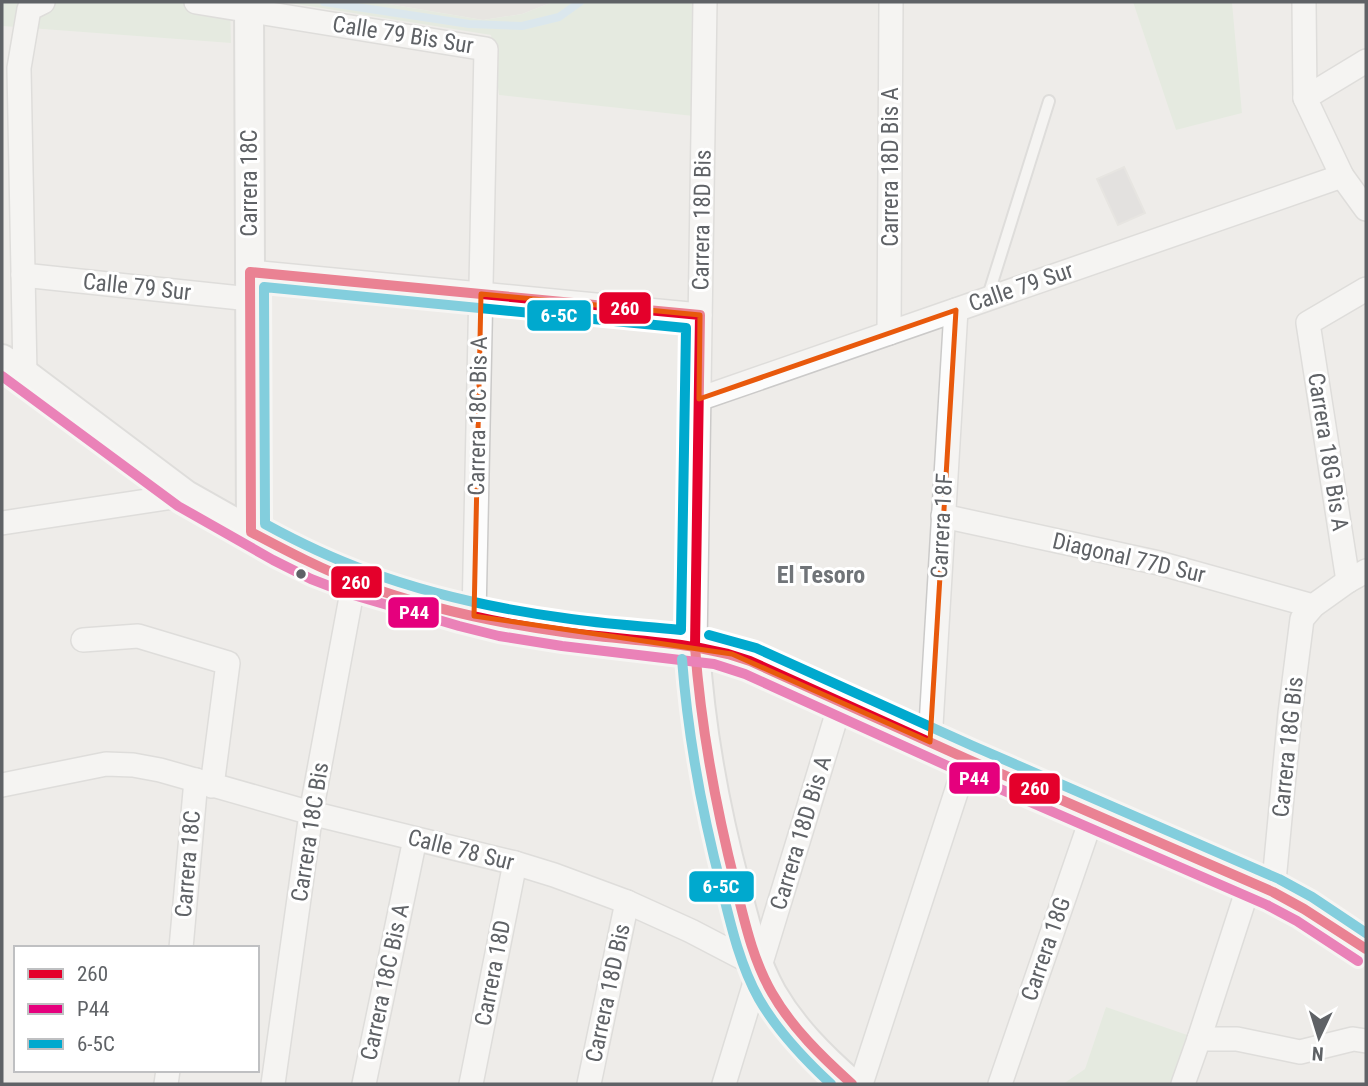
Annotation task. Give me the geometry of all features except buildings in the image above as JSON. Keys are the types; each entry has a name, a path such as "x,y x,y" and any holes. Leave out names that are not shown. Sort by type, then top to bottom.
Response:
{"street":[{"name":"Calle 79 Bis Sur","path":"196,2 249,6 486,49"},
{"name":"Carrera 18D Bis","path":"695,647 705,2"},
{"name":"Carrera 18D Bis A","path":"889,333 891,2"},
{"path":"1304,2 1305,98 1342,176 1366,209"},
{"path":"36,5 19,68 23,275 13,367 186,495 251,533 316,566 354,581 474,616 564,632 717,650 750,660 967,759 1262,887 1304,909 1366,949"},
{"name":"Carrera 18C","path":"249,6 251,533"},
{"name":"Carrera 18C Bis A","path":"474,616 486,49"},
{"path":"1305,98 1366,61"},
{"name":"Calle 79 Sur","path":"699,399 1342,176"},
{"name":"Calle 79 Sur","path":"23,275 481,294 700,315"},
{"name":"Carrera 18G Bis A","path":"1357,576 1308,323 1366,289"},
{"name":"Carrera 18F","path":"930,742 956,310"},
{"path":"2,523 186,495"},
{"name":"Diagonal 77D Sur","path":"943,516 1160,563 1313,606"},
{"path":"1313,606 1357,576"},
{"name":"Carrera 18C Bis","path":"273,1084 311,813 354,581"},
{"name":"Carrera 18G Bis","path":"1182,1084 1262,887 1302,619 1313,606"},
{"name":"Carrera 18C","path":"83,640 138,636 228,663 204,783 181,946"},
{"path":"695,647 702,724 725,843 746,926 760,967 771,991 793,1024 824,1059 852,1084"},
{"name":"Carrera 18D Bis A","path":"724,1084 841,701"},
{"path":"861,1084 967,759"},
{"name":"Calle 78 Sur","path":"2,785 106,764 160,770 311,813 554,875 627,902 760,967"},
{"name":"Carrera 18G","path":"1000,1084 1093,814"},
{"name":"Carrera 18C Bis A","path":"364,1084 415,839"},
{"name":"Carrera 18D","path":"471,1084 515,863"},
{"name":"Carrera 18D Bis","path":"589,1084 627,902"},
{"path":"1199,1039 1237,1039 1300,1052 1353,1039 1366,1041"}],"lane":[{"path":"988,299 1049,101"}],"highlighted area":[{"path":"481,294 700,315 699,399 956,310 930,742 732,654 474,616"}],"shaded area":[{"path":"377,2 553,2 522,14 483,20"}],"green space":[{"path":"2,2 230,2 231,43 2,26"},
{"path":"284,2 377,2 483,20 522,14 553,2 697,2 693,116 499,95 491,35"},
{"path":"1133,2 1232,2 1242,113 1176,130"},
{"path":"1106,1007 1199,1039 1183,1084 1063,1084 1085,1069"}],"waterway":[{"path":"324,2 469,24 522,26 559,17 580,2"}],"transit line":[{"name":"260","path":"250,272 700,315 695,647 538,628 435,607 347,579 251,532 250,272"},
{"name":"6-5C","path":"264,287 686,328 681,630 539,614 439,594 354,566 265,524 264,287"},
{"name":"P44","path":"2,376 178,506 311,579 350,594 499,636 714,664 745,674 961,772 1267,905 1358,961"},
{"name":"6-5C","path":"709,635 756,648 1279,879 1312,897 1366,933"},
{"name":"260","path":"695,647 750,661 1273,892 1366,949"},
{"name":"260","path":"695,647 705,738 716,798 739,901 755,954 765,980 789,1018 819,1053 852,1084"},
{"name":"6-5C","path":"682,659 702,803 741,959 752,986 774,1023 801,1055 831,1084"}],"district":[{"name":"El Tesoro","path":"821,575"}]}
